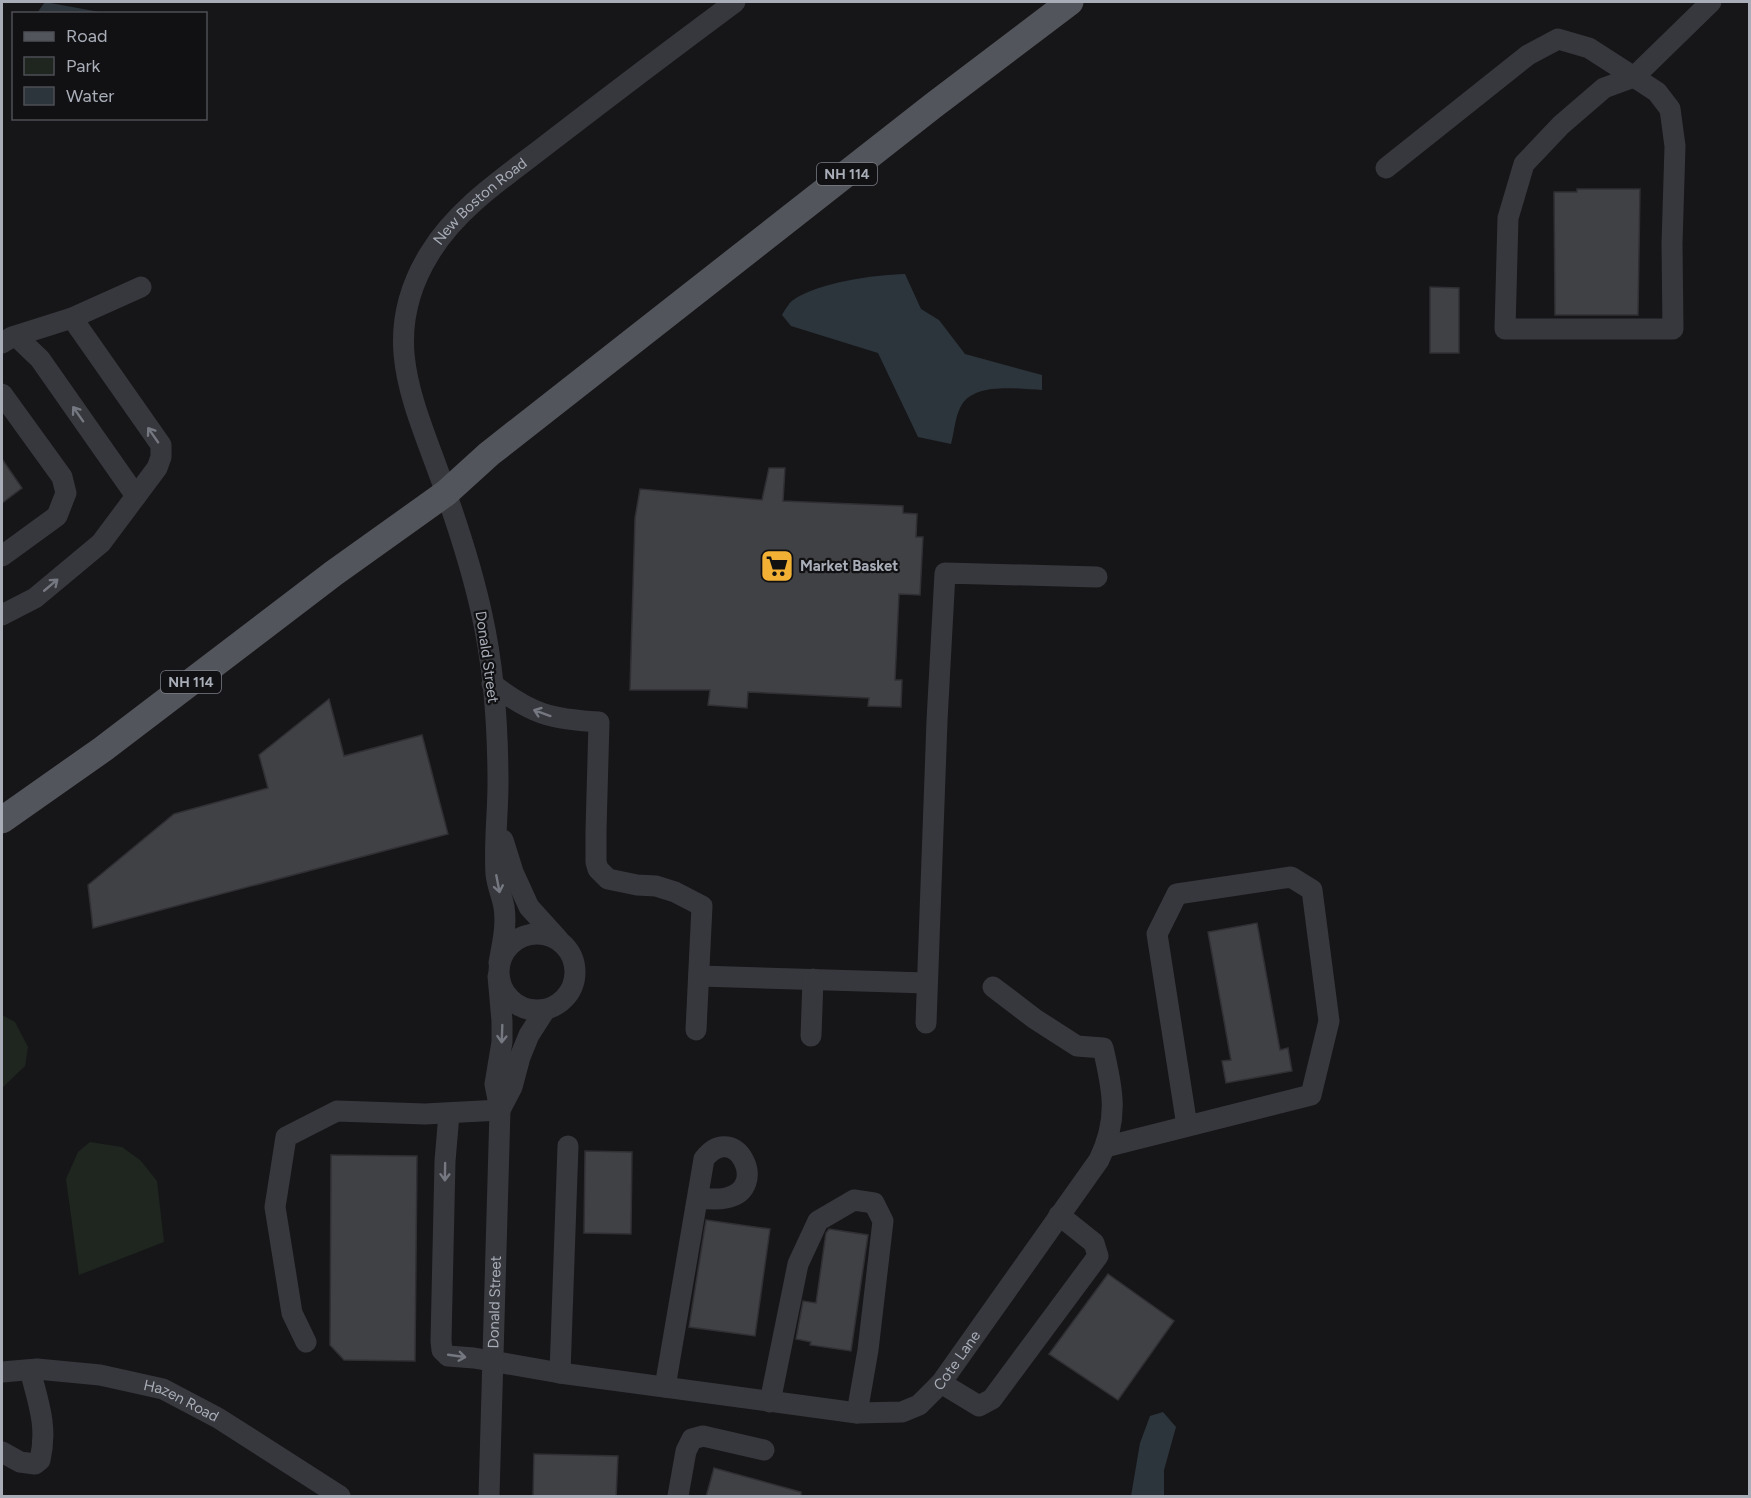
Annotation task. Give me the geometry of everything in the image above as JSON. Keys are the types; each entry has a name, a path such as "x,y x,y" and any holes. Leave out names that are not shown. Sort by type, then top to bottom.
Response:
{"main road":[{"name":"NH 114","path":"2,820 103,749 334,573 446,492 507,440 934,105 1070,2"}],"street":[{"name":"New Boston Road","path":"446,492 411,395 404,359 403,339 406,312 412,289 430,252 454,222 480,198 623,85 735,2"},
{"path":"1386,168 1527,55 1558,39 1589,48 1634,77 1657,92 1670,109 1675,146 1672,244 1673,329 1505,329 1508,218 1524,164 1561,125 1604,88 1634,77 1711,2"},
{"path":"9,340 72,318 141,287"},
{"path":"2,615 35,598 101,543 162,457 160,445 72,318"},
{"path":"9,340 40,359 136,496"},
{"path":"2,394 62,477 66,493 57,516 2,556"},
{"name":"Donald Street","path":"446,492 482,614 492,684 497,751 496,875 505,917 499,970 502,1042 495,1084 500,1110 489,1497"},
{"path":"926,1023 945,573 1097,577"},
{"path":"492,684 519,704 547,716 599,722 596,831 598,869 608,879 656,886 675,892 702,906 696,1029"},
{"name":"Donald Street","path":"498,825 513,872 529,907 569,951 574,963 575,975 572,988 565,998 545,1010 528,1035 512,1087 500,1110"},
{"path":"1105,1147 1311,1095 1329,1021 1312,890 1291,877 1177,894 1157,934 1187,1126"},
{"path":"545,1010 531,1011 518,1007 505,994 499,970 504,951 524,936 537,934 549,936 561,942"},
{"path":"699,976 927,983"},
{"path":"811,1036 813,979"},
{"name":"Cote Lane","path":"449,1114 445,1161 442,1350 448,1356 857,1413 902,1412 919,1406 941,1383 1099,1160 1110,1132 1113,1098 1103,1048 1077,1046 1035,1019 993,987"},
{"path":"306,1342 292,1313 275,1207 286,1137 337,1111 449,1114 500,1110"},
{"path":"560,1373 568,1146"},
{"path":"665,1387 698,1198"},
{"path":"770,1402 798,1264 818,1221 854,1200 874,1203 884,1221 868,1350 857,1413"},
{"path":"941,1383 979,1406 992,1399 1098,1256 1094,1243 1059,1215"},
{"path":"2,1452 20,1462 35,1464 40,1460 44,1432 30,1370"},
{"name":"Hazen Road","path":"2,1372 30,1370 100,1375 163,1389 218,1418 339,1497"},
{"path":"678,1497 686,1451 692,1439 703,1436 764,1450"}],"green space":[{"path":"2,1015 15,1022 28,1047 25,1066 2,1088"},
{"path":"90,1142 122,1147 140,1160 157,1181 164,1242 79,1275 66,1179 78,1152"}],"water":[{"path":"45,2 100,12 38,12"},
{"path":"905,274 921,309 939,320 965,354 1042,375 1042,390 996,388 985,390 966,399 960,408 951,444 918,437 878,353 791,326 782,315 793,300 817,288 863,278"},
{"path":"1163,1412 1176,1427 1164,1470 1164,1496 1131,1496 1140,1443 1150,1416"}],"building":[{"path":"1577,189 1640,189 1638,315 1555,315 1554,192 1577,192"},
{"path":"1430,287 1459,288 1459,353 1430,353"},
{"path":"2,459 22,488 2,503"},
{"name":"Market Basket","path":"769,468 785,468 783,501 903,506 903,513 917,514 916,537 923,537 920,595 899,594 895,680 902,680 901,707 868,706 869,698 748,692 747,708 708,705 710,690 630,690 635,518 640,489 762,500"},
{"path":"329,699 344,756 422,735 448,834 93,928 88,885 174,814 268,788 259,755"},
{"path":"1257,923 1280,1050 1288,1048 1292,1071 1226,1083 1222,1061 1231,1060 1208,932"},
{"path":"585,1151 632,1152 631,1234 584,1233"},
{"path":"331,1155 417,1156 415,1361 344,1360 330,1345"},
{"path":"706,1220 770,1229 755,1336 689,1327"},
{"path":"829,1229 868,1235 851,1351 810,1345 811,1342 796,1339 803,1301 816,1303 826,1233"},
{"path":"1108,1274 1174,1321 1118,1400 1049,1354"},
{"path":"534,1454 618,1456 616,1497 533,1497"},
{"path":"714,1468 801,1492 801,1497 706,1497"}],"place":[{"name":"Market Basket","path":"777,566"}]}
